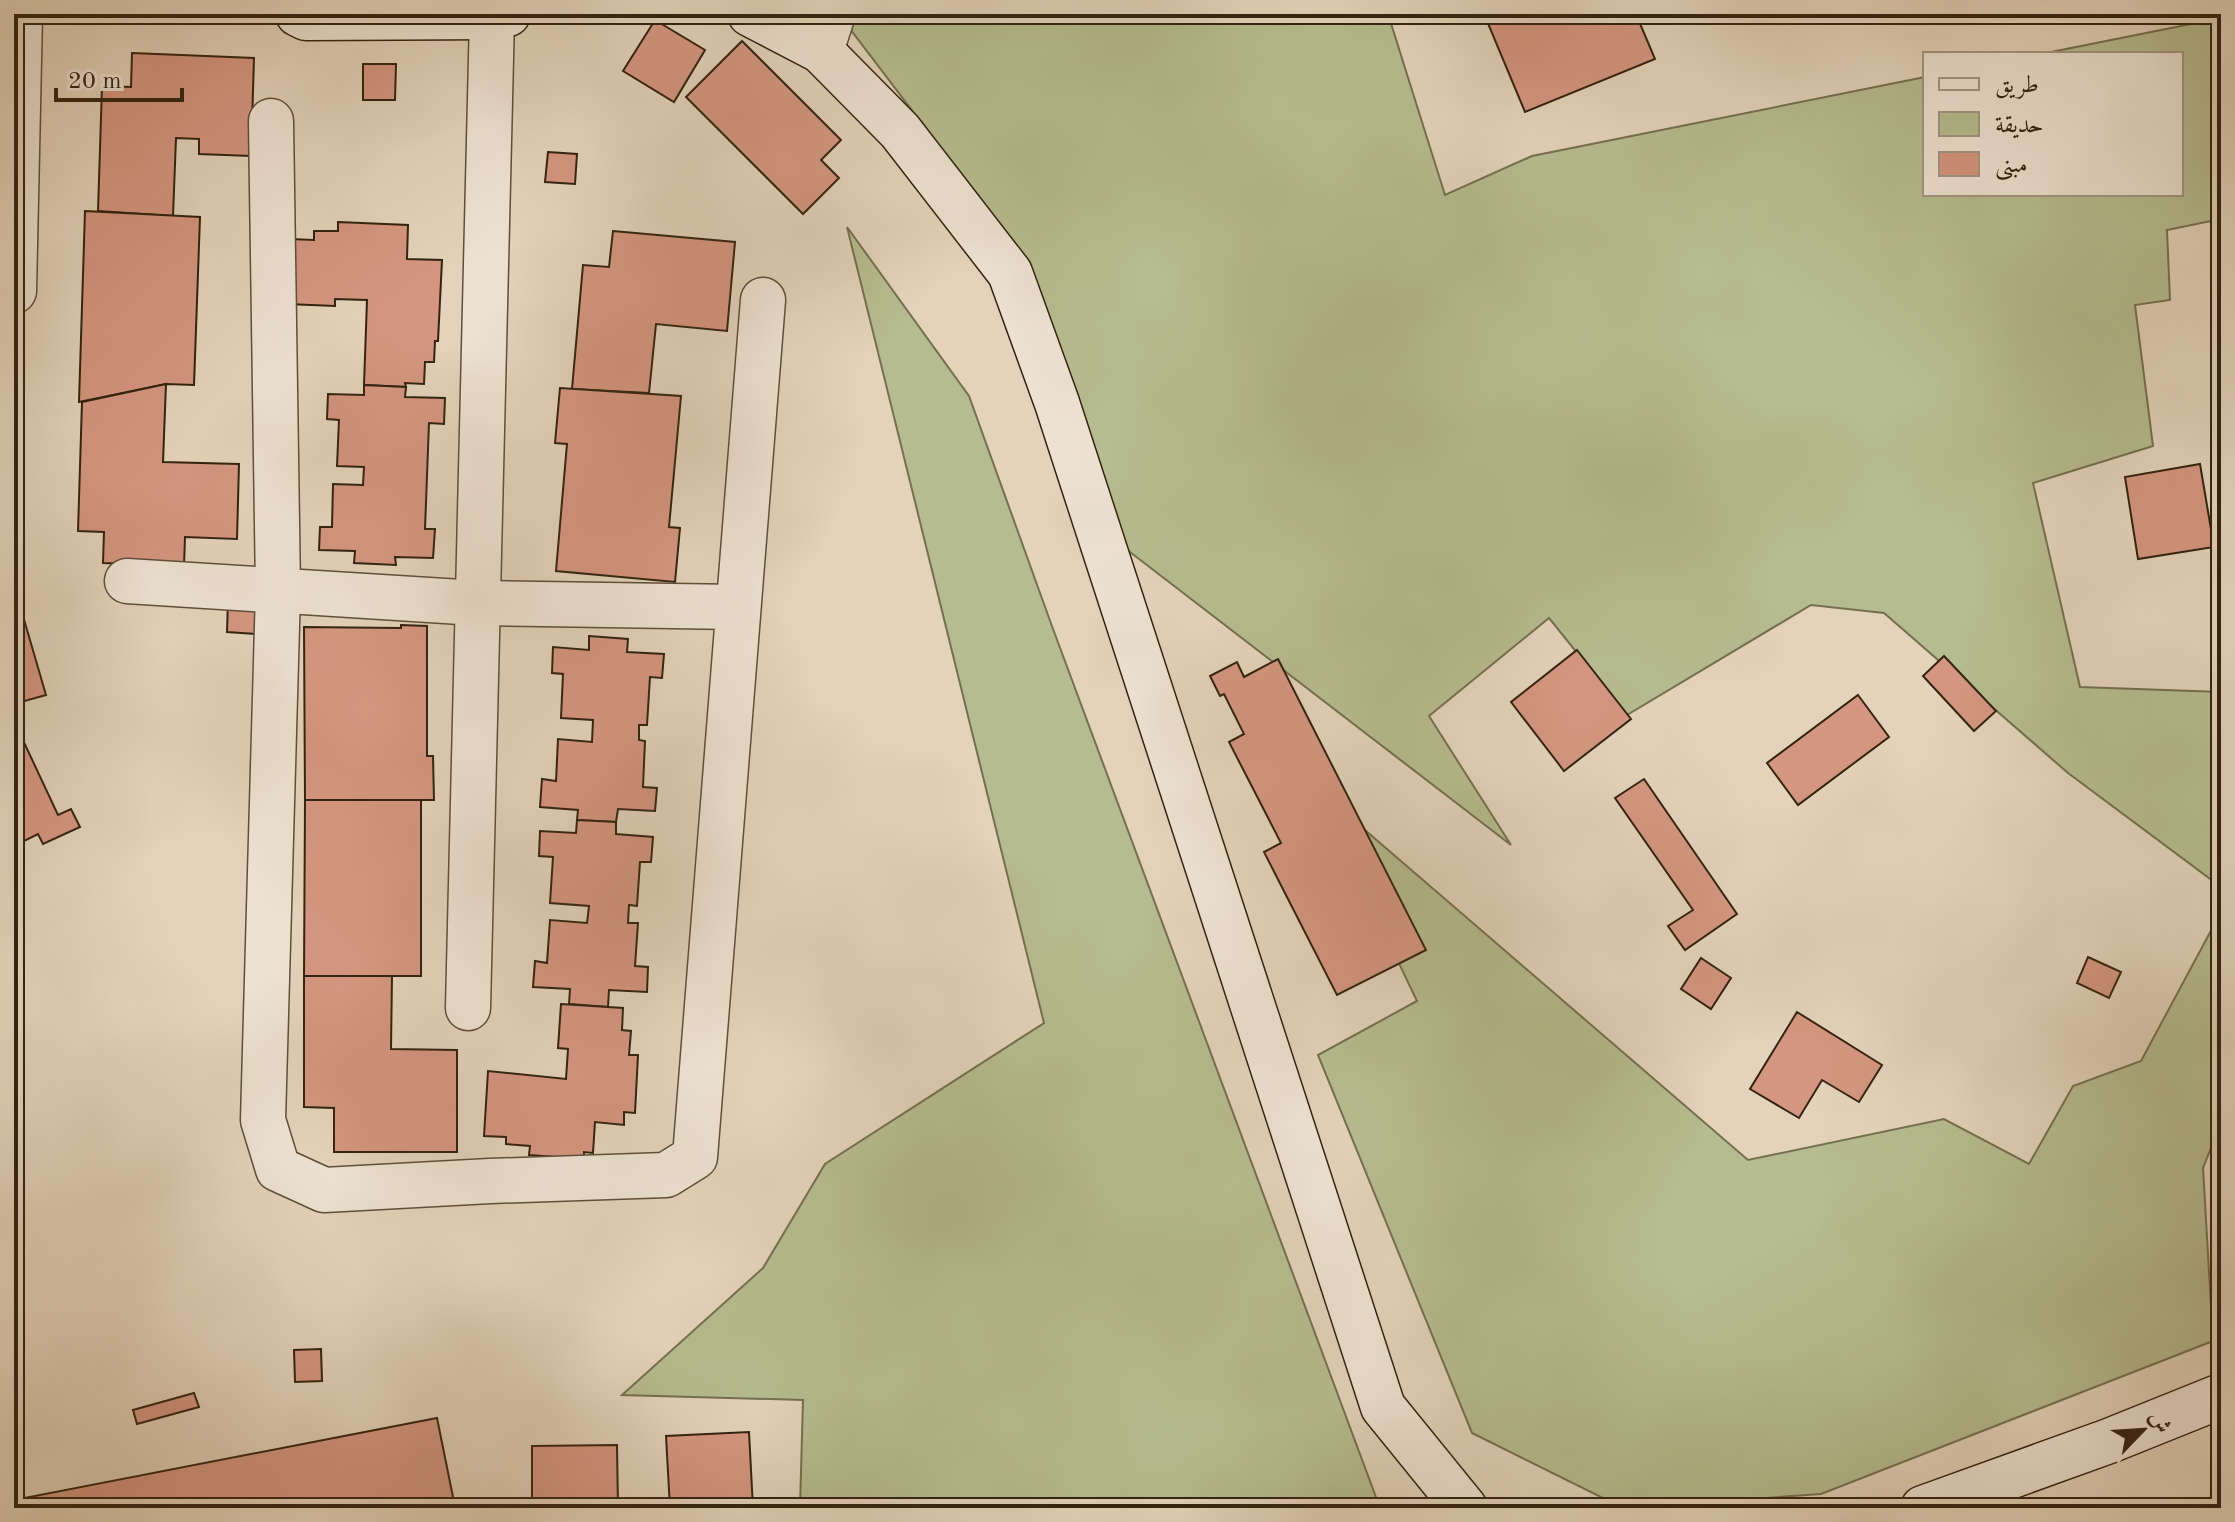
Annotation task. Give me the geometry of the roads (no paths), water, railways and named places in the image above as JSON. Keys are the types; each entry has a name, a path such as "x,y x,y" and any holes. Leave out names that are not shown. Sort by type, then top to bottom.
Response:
{"street":[{"path":"14,291 20,14"},
{"path":"298,14 306,18 500,15 477,603 468,1008"},
{"path":"750,14 827,33 1010,273 1057,403 1383,1407 1465,1508"},
{"path":"271,121 278,591 263,1120 278,1169 324,1190 666,1175 695,1157 763,300"},
{"path":"127,581 477,603 738,607"},
{"path":"1923,1508 2109,1441 2221,1396"}]}
